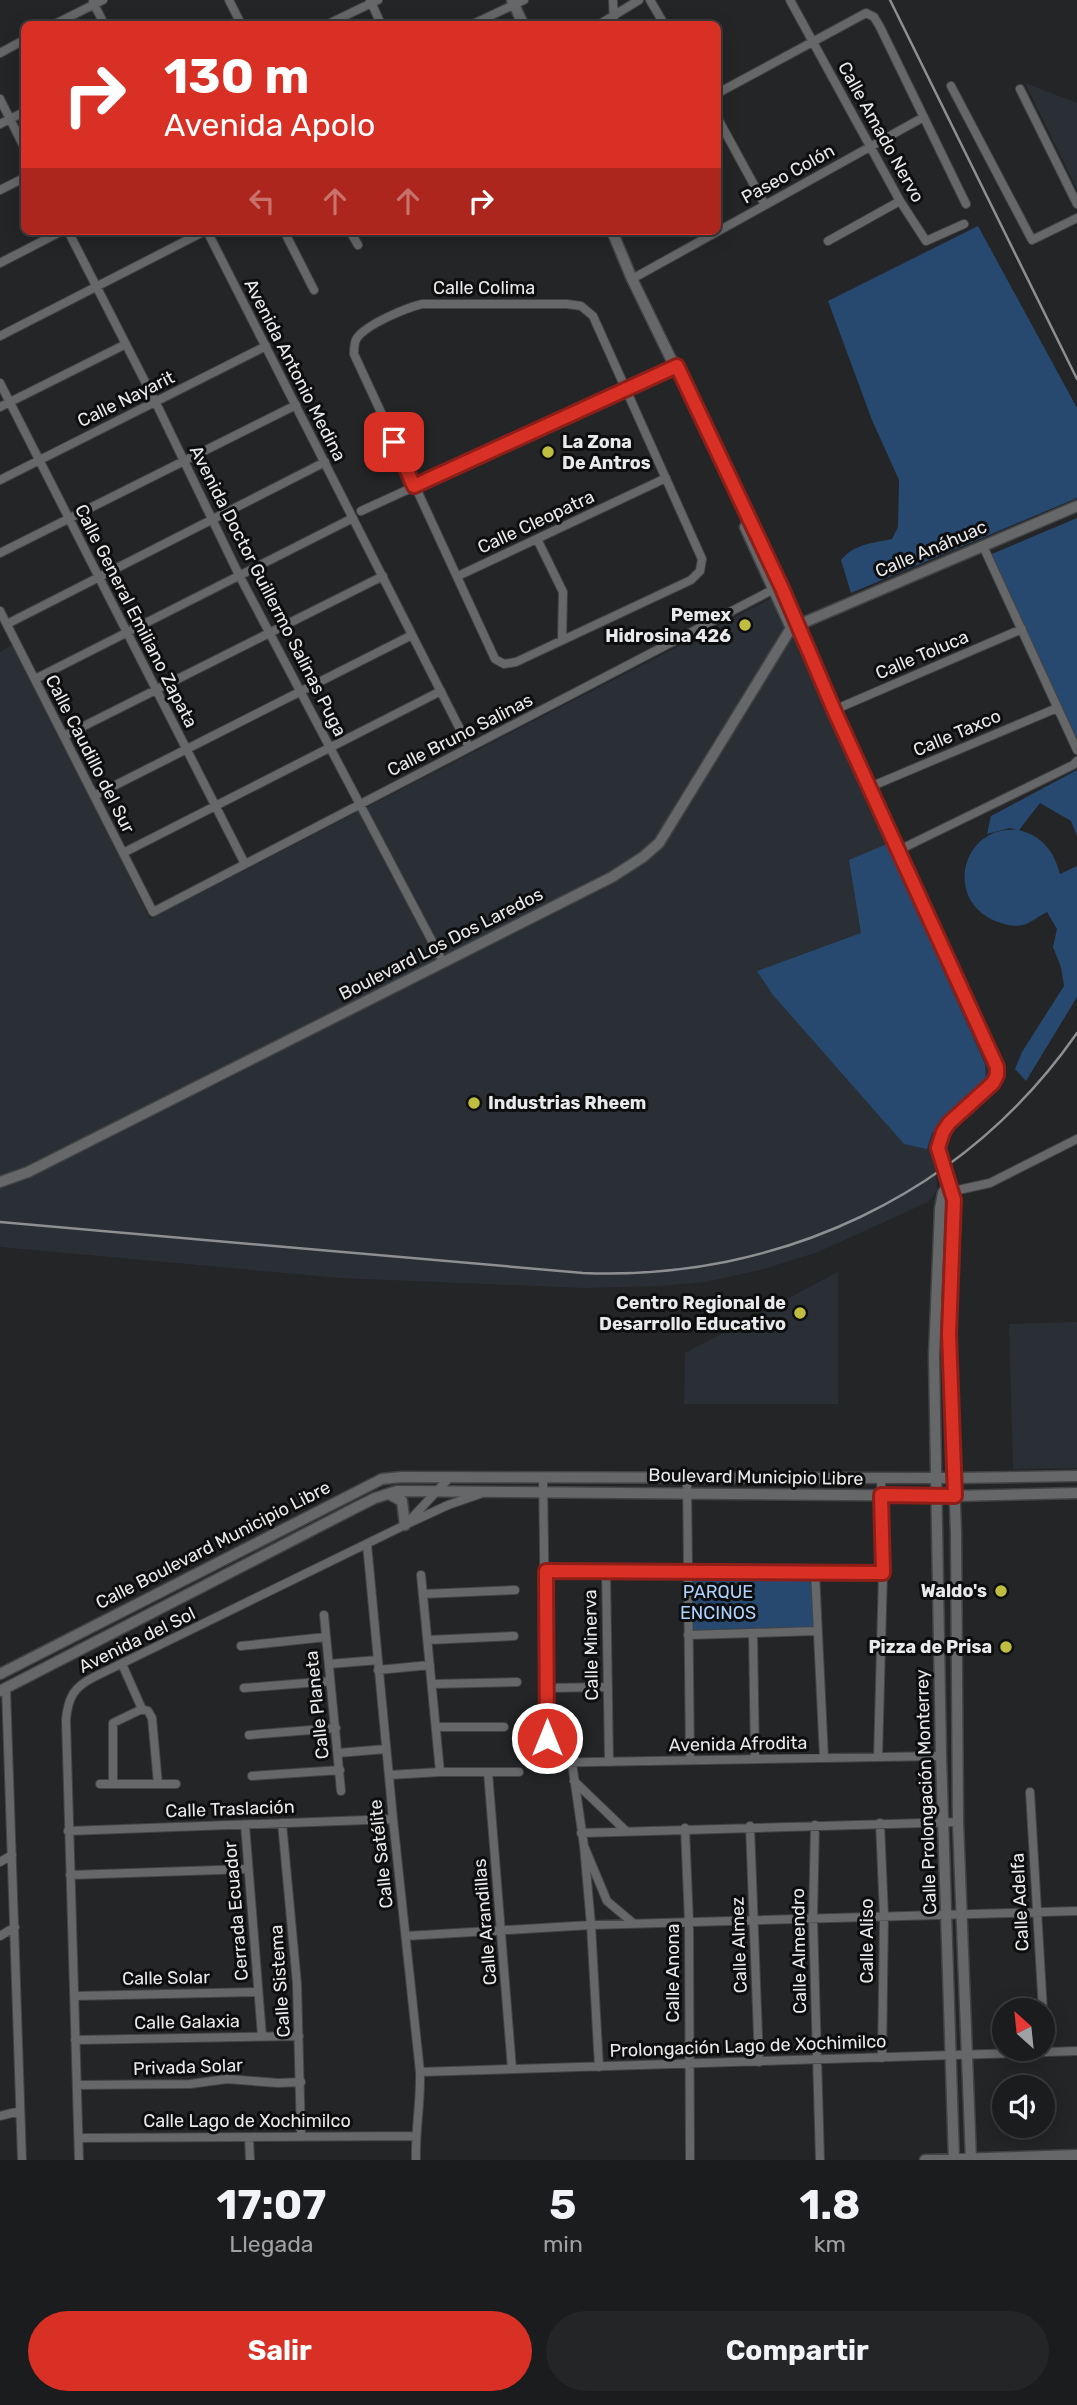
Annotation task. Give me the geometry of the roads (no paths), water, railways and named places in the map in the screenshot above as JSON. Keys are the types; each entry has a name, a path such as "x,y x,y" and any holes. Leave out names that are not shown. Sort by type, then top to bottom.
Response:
{"main road":[{"path":"517,2 522,21"},
{"path":"614,235 802,636 997,1067 993,1083 949,1123 939,1141 939,1154 948,1190"},
{"name":"Calle Anáhuac","path":"795,626 1077,506"},
{"name":"Boulevard Los Dos Laredos","path":"0,1182 27,1172 612,877 652,850 684,804 795,626"},
{"name":"Calle Prolongación Monterrey","path":"948,1190 940,1209 935,1295 935,1418 941,1756 954,2160"},
{"name":"Calle Prolongación Monterrey","path":"948,1190 954,1210 949,1334 955,1478 958,1822 971,2159"},
{"path":"918,1478 929,1465 931,1425 935,1418"},
{"name":"Boulevard Municipio Libre","path":"450,1477 1077,1476"},
{"name":"Calle Boulevard Municipio Libre","path":"0,1674 367,1485 382,1479 402,1477 450,1477"},
{"path":"829,1495 830,1478"},
{"name":"Boulevard Municipio Libre","path":"435,1492 937,1496 1077,1493"},
{"name":"Calle Boulevard Municipio Libre","path":"3,1689 386,1493 435,1492"},
{"path":"386,1493 402,1501 405,1525"},
{"path":"925,2160 1077,2155"}],"street":[{"path":"229,0 240,21"},
{"path":"613,0 614,21"},
{"path":"614,21 639,0"},
{"path":"650,0 662,21"},
{"name":"Calle Amado Nervo","path":"790,0 900,201 926,242 964,224"},
{"path":"60,21 96,1 103,21"},
{"path":"334,21 373,1 380,21"},
{"path":"479,21 517,2"},
{"path":"721,91 866,13 874,18 880,27 966,204"},
{"path":"0,53 21,42"},
{"path":"951,86 1032,240 1077,218"},
{"path":"1020,89 1077,204"},
{"path":"0,99 21,141"},
{"path":"0,124 21,114"},
{"name":"Paseo Colón","path":"721,229 922,118"},
{"path":"721,124 765,205"},
{"path":"0,190 21,180"},
{"path":"828,241 900,201"},
{"path":"0,263 54,235"},
{"name":"Avenida Doctor Guillermo Salinas Puga","path":"70,235 300,692 443,962"},
{"path":"0,336 198,235"},
{"name":"Avenida Antonio Medina","path":"208,235 470,747"},
{"path":"286,235 314,290"},
{"path":"352,235 358,244"},
{"path":"618,246 619,235"},
{"name":"Paseo Colón","path":"632,279 711,235"},
{"name":"Calle Colima","path":"414,486 354,354 355,340 365,330 411,307 422,304 581,306 593,316 626,389"},
{"path":"0,407 125,344"},
{"name":"Calle Nayarit","path":"0,480 266,346"},
{"path":"361,511 673,365"},
{"name":"Calle General Emiliano Zapata","path":"0,383 245,864"},
{"path":"414,486 495,659 504,664 516,662 691,580 700,571 702,559 626,389"},
{"path":"0,553 296,405"},
{"path":"7,624 325,462"},
{"name":"Calle Cleopatra","path":"458,576 666,478"},
{"path":"34,679 353,518"},
{"path":"537,539 562,592 562,640"},
{"path":"983,546 1077,750"},
{"path":"64,736 383,576"},
{"name":"Calle Bruno Salinas","path":"153,912 778,587"},
{"name":"Calle Caudillo del Sur","path":"0,611 153,912"},
{"name":"Calle Toluca","path":"834,710 1022,629"},
{"path":"94,796 412,635"},
{"path":"122,853 441,691"},
{"name":"Calle Taxco","path":"870,787 1057,708"},
{"path":"899,850 1077,761"},
{"path":"948,1190 990,1183 1077,1139"},
{"path":"405,1525 450,1477"},
{"path":"543,1477 547,1763"},
{"path":"687,1478 690,1760"},
{"path":"878,1758 883,1573 881,1478"},
{"name":"Avenida del Sol","path":"79,2160 65,1720 70,1696 84,1682 405,1525 457,1501 490,1492"},
{"name":"Calle Satélite","path":"367,1544 419,2072 416,2160"},
{"name":"Calle Minerva","path":"606,1570 609,1762"},
{"path":"546,1571 883,1573"},
{"path":"815,1572 824,1758"},
{"path":"421,1575 440,1772"},
{"path":"423,1594 515,1590"},
{"name":"Calle Planeta","path":"324,1615 341,1791"},
{"path":"688,1634 816,1631"},
{"path":"753,1633 755,1759"},
{"path":"428,1640 514,1636"},
{"path":"241,1646 326,1637"},
{"path":"329,1664 378,1660"},
{"path":"122,1664 142,1709 152,1718 158,1784"},
{"path":"378,1670 430,1665"},
{"path":"244,1688 330,1681"},
{"path":"432,1684 517,1682"},
{"path":"547,1688 608,1687"},
{"path":"3,1689 15,1927 22,2160"},
{"path":"113,1784 114,1723 142,1709"},
{"path":"436,1727 504,1727"},
{"path":"248,1735 336,1728"},
{"path":"338,1753 386,1749"},
{"name":"Avenida Afrodita","path":"535,1763 941,1756"},
{"path":"572,1763 591,1925 599,2067"},
{"path":"252,1776 340,1770"},
{"name":"Calle Arandillas","path":"488,1772 512,2069"},
{"path":"389,1775 519,1772"},
{"path":"574,1780 626,1830"},
{"path":"0,1787 9,1782"},
{"path":"100,1784 176,1784"},
{"name":"Calle Adelfa","path":"1030,1792 1042,1998"},
{"name":"Calle Traslación","path":"68,1831 393,1819"},
{"path":"581,1833 669,1828 958,1822"},
{"name":"Calle Sistema","path":"282,1823 298,1984 301,2136"},
{"name":"Calle Aliso","path":"880,1824 884,1916 882,2058"},
{"name":"Cerrada Ecuador","path":"245,1825 262,2036"},
{"name":"Calle Almendro","path":"816,1825 813,1918 820,2160"},
{"name":"Calle Almez","path":"750,1826 759,2062"},
{"name":"Calle Anona","path":"685,1828 689,1922 690,2160"},
{"path":"583,1846 607,1901 633,1923"},
{"path":"0,1862 12,1855"},
{"path":"70,1875 248,1869"},
{"path":"406,1936 633,1923 1077,1911"},
{"path":"0,1936 15,1927"},
{"name":"Calle Solar","path":"75,1996 258,1993"},
{"name":"Calle Galaxia","path":"75,2040 299,2036"},
{"name":"Prolongación Lago de Xochimilco","path":"1055,2052 1077,2051"},
{"name":"Prolongación Lago de Xochimilco","path":"419,2072 992,2054"},
{"name":"Privada Solar","path":"77,2085 190,2084 227,2079 301,2082"},
{"path":"0,2116 20,2110"},
{"name":"Calle Lago de Xochimilco","path":"79,2138 415,2136"},
{"path":"249,2137 250,2160"}],"railway":[{"path":"890,0 1077,379"},
{"path":"0,1222 583,1273 656,1272 727,1262 795,1243 861,1217 922,1182 980,1140 1031,1090 1077,1033"}],"place":[{"name":"La Zona De Antros","path":"548,452"},
{"name":"Pemex Hidrosina 426","path":"745,625"},
{"name":"Industrias Rheem","path":"474,1103"},
{"name":"Centro Regional de Desarrollo Educativo","path":"800,1313"},
{"name":"Waldo's","path":"1001,1591"},
{"name":"Pizza de Prisa","path":"1006,1647"}],"park label":[{"name":"PARQUE ENCINOS","path":"718,1602"}]}
